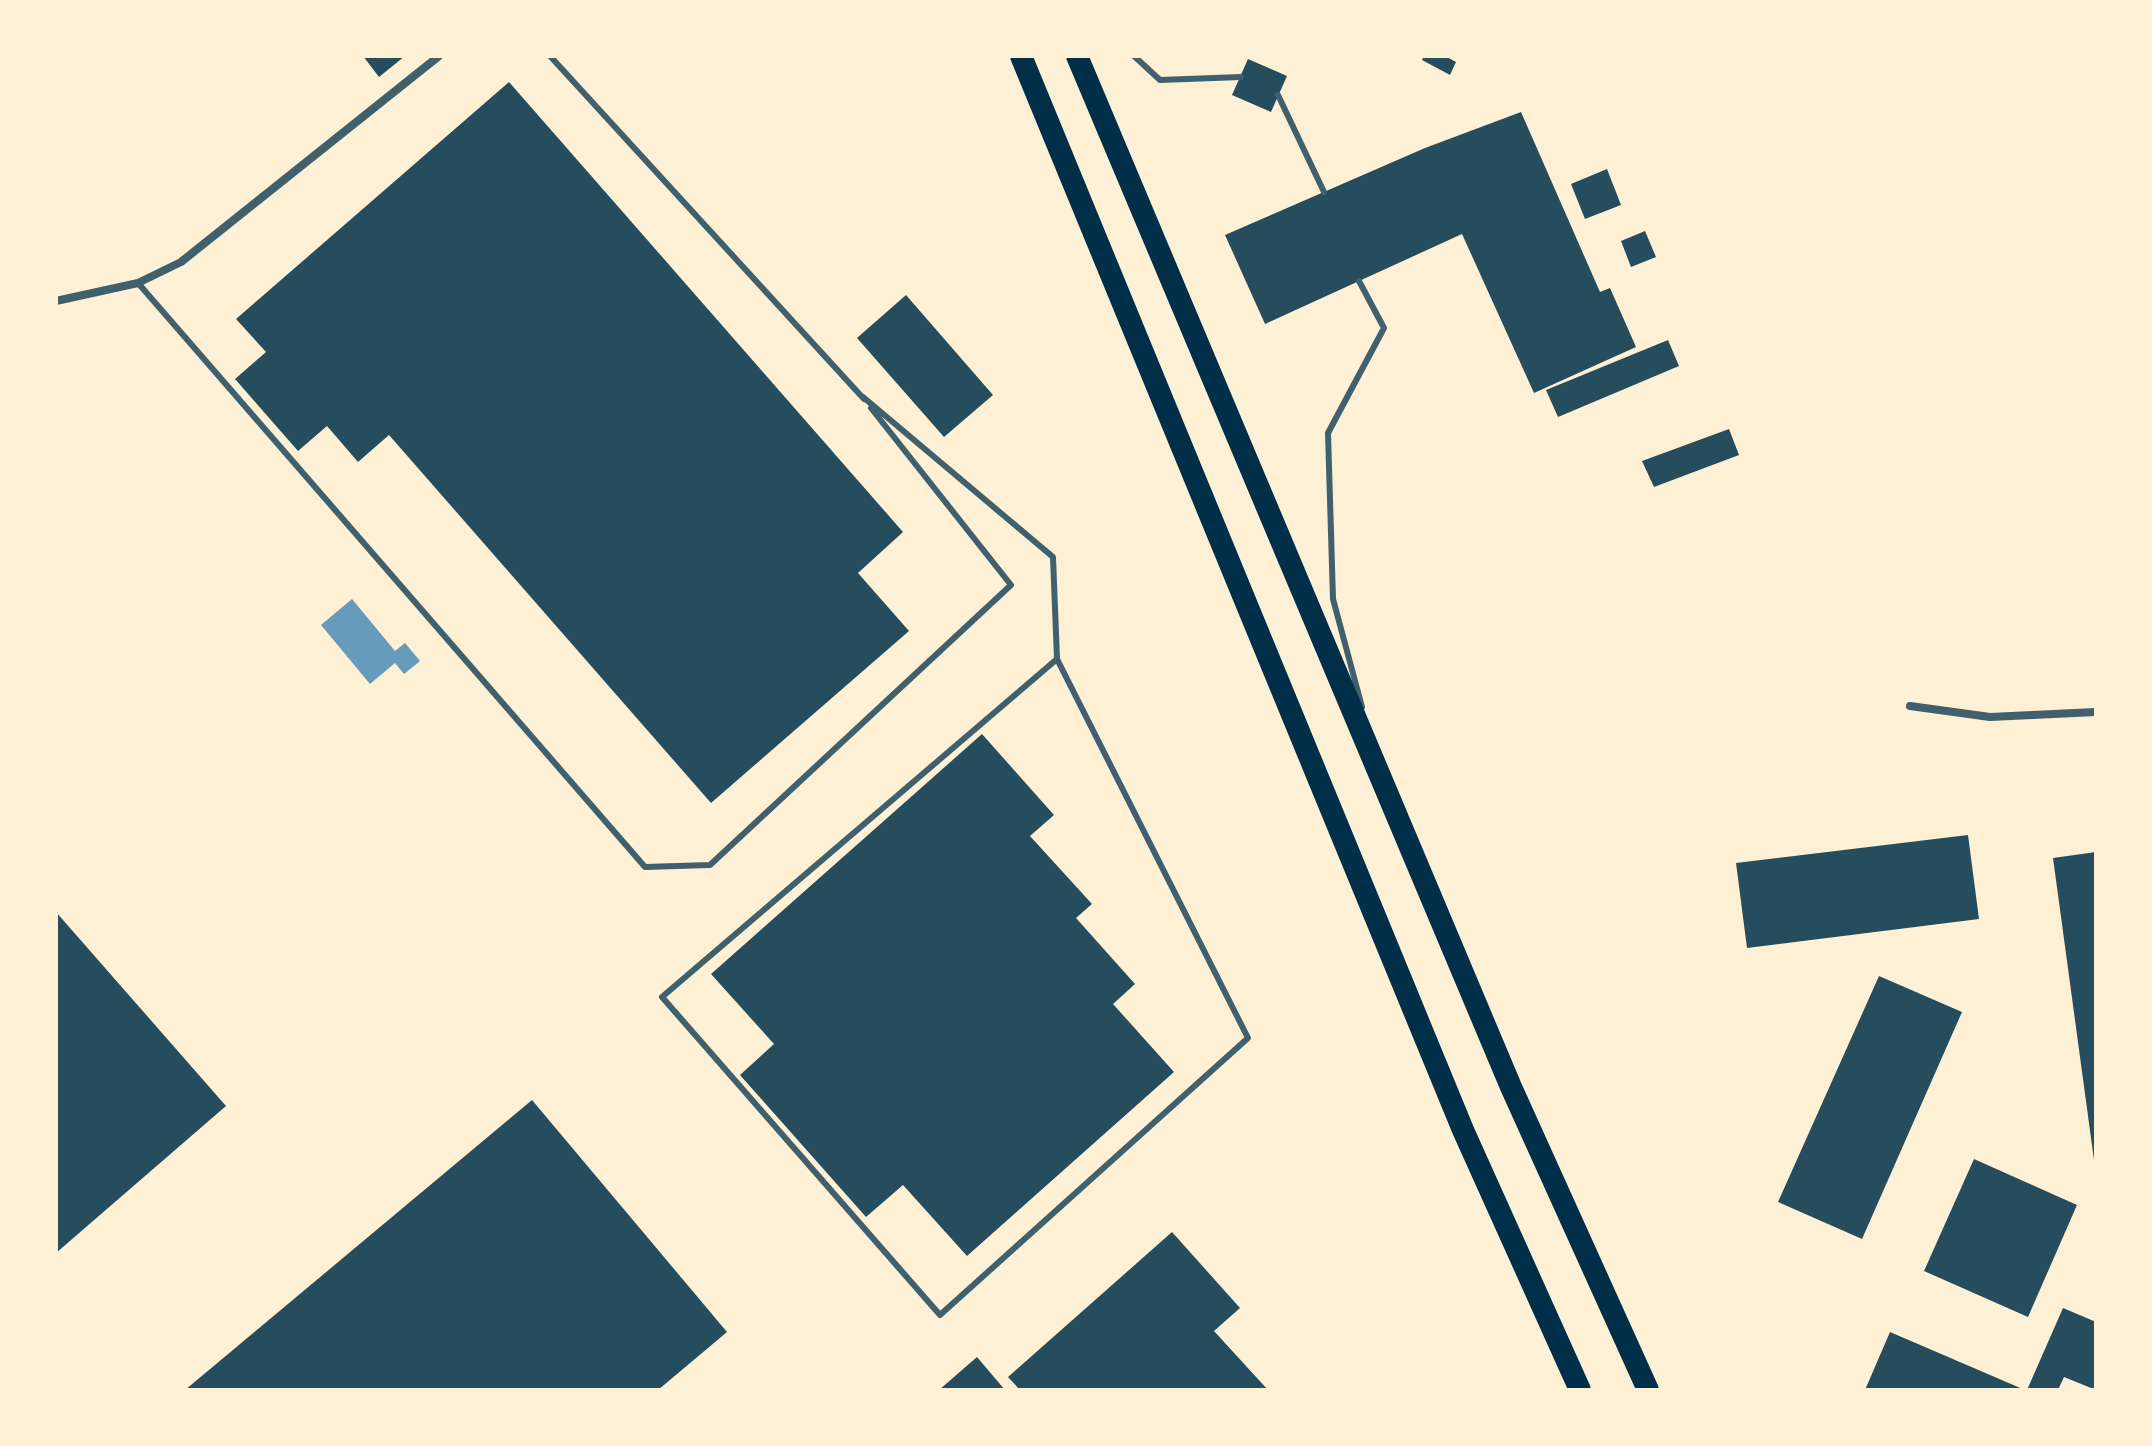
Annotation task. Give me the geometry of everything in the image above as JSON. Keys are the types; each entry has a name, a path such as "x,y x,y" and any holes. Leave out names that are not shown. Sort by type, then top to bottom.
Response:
{"highway":[{"path":"1021,56 1463,1130 1580,1390"},
{"path":"1077,56 1511,1087 1648,1390"}],"street":[{"path":"56,301 138,283 190,256 439,56"},
{"path":"1910,706 2007,717 2096,712"}],"lane":[{"path":"138,283 645,867 710,865 1011,585 863,397 550,56"},
{"path":"1134,56 1160,80 1241,77"},
{"path":"1278,95 1324,192"},
{"path":"1359,281 1384,328 1328,433 1333,599 1382,780"},
{"path":"863,397 1053,557 1057,659 1248,1038 940,1315 662,997 1057,659"}],"water":[{"path":"352,599 395,651 405,643 420,661 404,674 395,663 370,684 321,625"}],"building":[{"path":"363,56 405,56 379,77"},
{"path":"1424,56 1445,56 1456,62 1450,75 1422,60"},
{"path":"1248,59 1287,76 1271,112 1232,95"},
{"path":"509,82 903,532 858,573 909,631 711,803 389,435 358,462 327,426 298,451 235,379 266,352 236,319"},
{"path":"1521,112 1600,292 1610,288 1636,347 1534,393 1462,234 1265,324 1225,235 1425,148"},
{"path":"1607,169 1621,205 1585,219 1571,184"},
{"path":"1645,231 1656,257 1631,267 1621,241"},
{"path":"906,295 993,395 944,437 857,338"},
{"path":"1668,340 1679,366 1558,417 1546,390"},
{"path":"1729,429 1739,455 1654,487 1642,461"},
{"path":"982,734 1054,815 1030,836 1092,904 1076,918 1135,984 1113,1004 1174,1072 967,1256 903,1185 866,1217 740,1075 774,1044 711,974"},
{"path":"1968,835 1979,919 1747,948 1736,863"},
{"path":"2096,852 2096,1160 2094,1160 2053,858"},
{"path":"56,912 226,1106 56,1253"},
{"path":"1879,976 1962,1012 1862,1239 1778,1202"},
{"path":"532,1100 727,1332 658,1390 185,1390"},
{"path":"1974,1159 2077,1205 2028,1317 1924,1271"},
{"path":"1172,1232 1240,1308 1214,1331 1268,1390 1020,1390 1008,1377"},
{"path":"2063,1308 2096,1322 2096,1390 2064,1377 2058,1390 2027,1390"},
{"path":"1890,1332 2025,1390 1865,1390"},
{"path":"977,1357 1005,1390 939,1390"}]}
